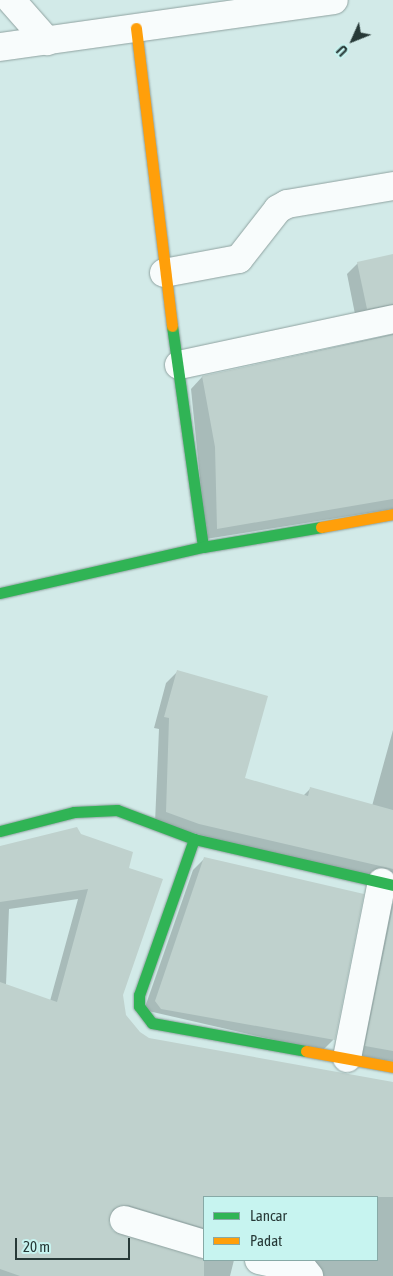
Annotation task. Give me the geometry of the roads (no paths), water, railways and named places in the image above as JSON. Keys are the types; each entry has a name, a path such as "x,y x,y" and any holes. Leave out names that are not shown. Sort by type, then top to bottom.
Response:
{"street":[{"path":"10,0 47,41"},
{"path":"0,47 136,28 284,3 334,0"},
{"path":"136,28 164,273 179,365 203,547"},
{"path":"164,273 239,259 278,209 287,204 393,186"},
{"path":"179,365 393,319"},
{"path":"0,593 203,547 393,514"},
{"path":"0,831 74,812 117,810 194,839 387,884 346,1058"},
{"path":"194,839 139,995 139,1006 152,1023 393,1067"},
{"path":"124,1220 203,1244"},
{"path":"264,1261 304,1270 309,1276"}]}
